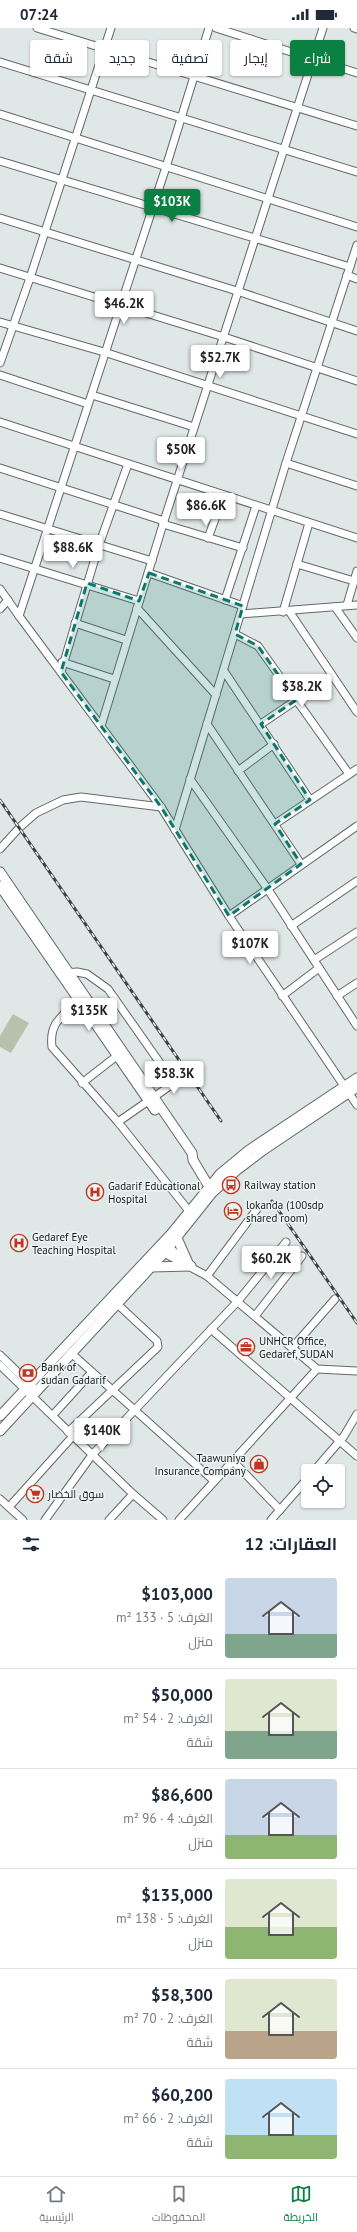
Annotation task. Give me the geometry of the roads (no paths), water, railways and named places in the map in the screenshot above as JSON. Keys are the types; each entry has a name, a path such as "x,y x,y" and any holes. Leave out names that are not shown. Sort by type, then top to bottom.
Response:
{"main road":[{"path":"0,872 64,972 79,1000 118,1055 192,1153 193,1160 210,1190"},
{"path":"0,886 64,972 152,1099"},
{"path":"0,1416 27,1386 164,1247 177,1238 210,1190 229,1166 260,1148 347,1090 357,1078"},
{"path":"347,1090 357,1087"},
{"path":"0,1431 71,1353 113,1300 151,1267 189,1212 210,1190"},
{"path":"151,1267 189,1265 177,1238"}],"street":[{"path":"37,28 95,45"},
{"path":"107,40 111,28"},
{"path":"205,40 209,28"},
{"path":"216,28 290,52"},
{"path":"319,40 323,28"},
{"path":"0,62 357,172"},
{"path":"345,69 357,73"},
{"path":"0,363 30,278 95,75"},
{"path":"18,616 92,395 104,352 136,261 194,76"},
{"path":"197,76 357,126"},
{"path":"101,726 126,640 149,573 163,522 224,337 307,76"},
{"path":"0,114 357,227"},
{"path":"0,162 350,267"},
{"path":"0,218 136,261 238,291 357,331"},
{"path":"175,830 224,671 271,510 357,245"},
{"path":"0,268 121,304 357,381"},
{"path":"347,275 357,279"},
{"path":"0,322 104,352 357,434"},
{"path":"0,375 88,404"},
{"path":"92,395 194,427"},
{"path":"0,422 357,538"},
{"path":"286,463 357,486"},
{"path":"61,672 62,662 99,545 128,464"},
{"path":"0,468 208,538 243,548"},
{"path":"208,538 224,495"},
{"path":"225,600 256,506"},
{"path":"0,514 152,561"},
{"path":"309,523 297,564 286,612 357,712"},
{"path":"0,558 87,583 139,601"},
{"path":"297,564 354,581"},
{"path":"347,606 357,571"},
{"path":"149,573 243,606"},
{"path":"0,589 18,616 161,807 228,916 357,1105"},
{"path":"0,608 8,600"},
{"path":"241,614 286,612 357,605"},
{"path":"335,607 357,638"},
{"path":"137,608 216,695"},
{"path":"75,624 126,640"},
{"path":"234,634 258,646 349,774"},
{"path":"62,662 114,679"},
{"path":"224,671 261,724 310,800"},
{"path":"261,724 332,676"},
{"path":"207,724 275,824 300,864"},
{"path":"238,771 274,744"},
{"path":"275,824 357,768"},
{"path":"190,779 266,888 357,1026"},
{"path":"0,850 20,827 36,813 63,800 81,797 161,807"},
{"path":"228,916 300,864 357,826"},
{"path":"291,926 357,881"},
{"path":"314,960 357,932"},
{"path":"282,996 319,968"},
{"path":"64,972 87,974 108,989 174,1084 118,1122"},
{"path":"338,996 357,983"},
{"path":"79,1000 55,1024 50,1033 52,1047 82,1083 118,1122 189,1212"},
{"path":"82,1083 118,1055"},
{"path":"207,1276 257,1209"},
{"path":"45,1520 92,1455 238,1301 286,1242"},
{"path":"164,1247 207,1276 317,1369 357,1371"},
{"path":"255,1316 302,1256"},
{"path":"292,1348 335,1299"},
{"path":"9,1507 70,1434 158,1347 157,1341 113,1300"},
{"path":"211,1329 357,1456"},
{"path":"71,1353 214,1481"},
{"path":"0,1355 70,1434 133,1494 163,1520"},
{"path":"0,1365 27,1386"},
{"path":"179,1520 317,1369"},
{"path":"53,1415 92,1372"},
{"path":"320,1464 340,1441 357,1414"},
{"path":"232,1461 280,1510"},
{"path":"271,1520 301,1486"},
{"path":"109,1520 133,1494"},
{"path":"0,1499 23,1520"}],"railway":[{"path":"0,800 221,1121"},
{"path":"272,1201 357,1323"}],"place":[{"name":"Railway station","path":"231,1185"},
{"name":"Gadarif Educational Hospital","path":"95,1192"},
{"name":"lokanda (100sdp shared room)","path":"233,1211"},
{"name":"Gedaref Eye Teaching Hospital","path":"19,1243"},
{"name":"UNHCR Office, Gedaref, SUDAN","path":"246,1347"},
{"name":"Bank of sudan Gadarif","path":"28,1373"},
{"name":"Taawuniya Insurance Company","path":"259,1464"},
{"name":"سوق الخضار","path":"35,1494"}]}
